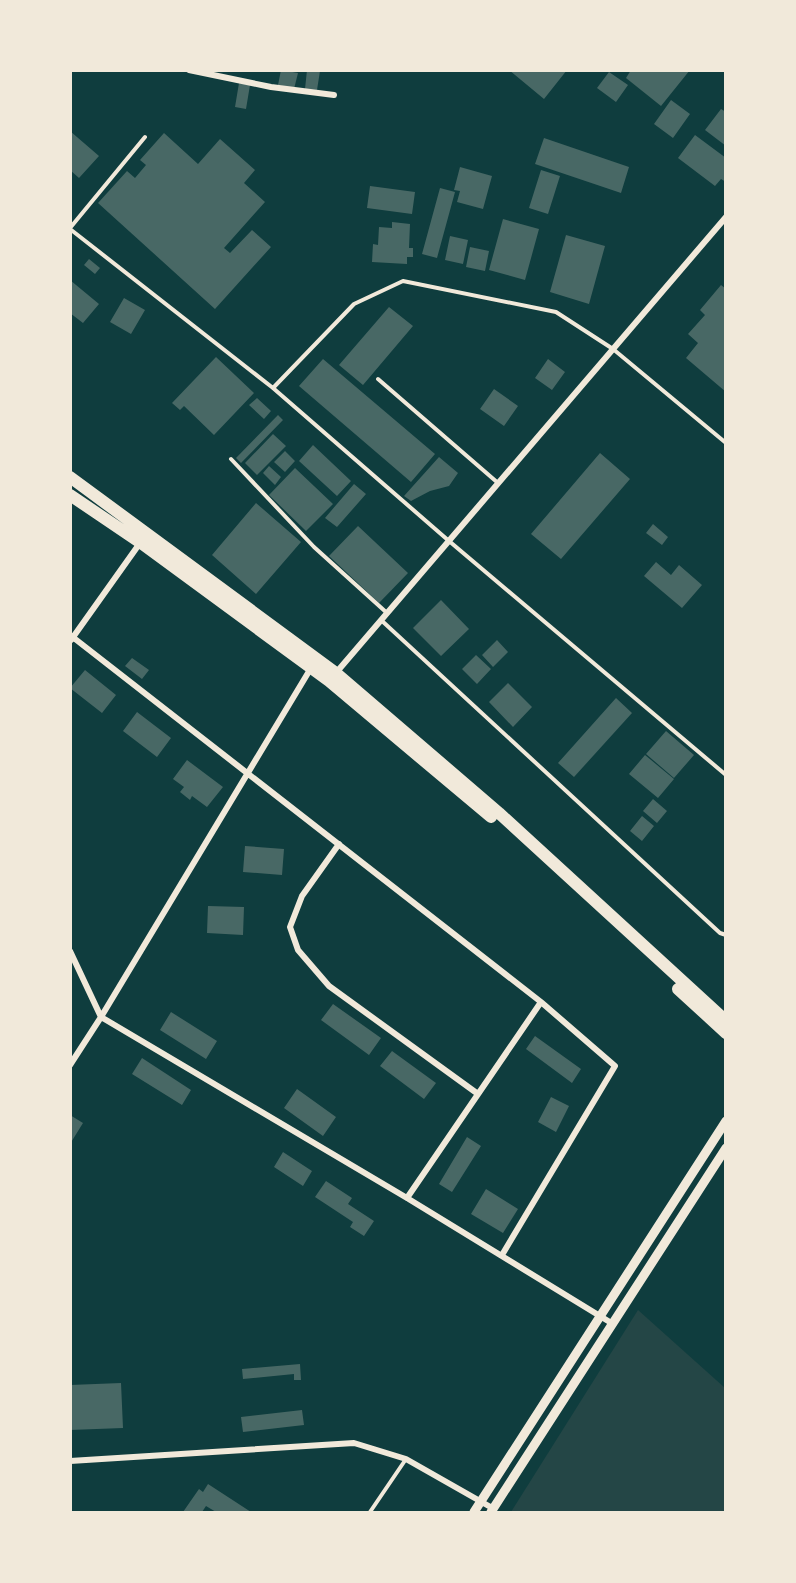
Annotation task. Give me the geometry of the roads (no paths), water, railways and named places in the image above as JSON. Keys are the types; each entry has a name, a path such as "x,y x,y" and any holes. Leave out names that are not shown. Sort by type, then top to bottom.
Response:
{"main road":[{"path":"70,477 333,677 725,1028"},
{"path":"70,495 141,543 311,668 333,677"}],"street":[{"path":"189,70 271,87 334,95"},
{"path":"333,677 726,217"},
{"path":"141,543 71,638 541,1002 615,1066 502,1255"},
{"path":"70,1065 311,668"},
{"path":"339,844 302,896 290,927 298,950 329,986 478,1094"},
{"path":"70,951 101,1017 407,1197 613,1324"},
{"path":"407,1197 541,1002"},
{"path":"474,1512 726,1121"},
{"path":"70,1461 354,1443 406,1459 493,1511 726,1148"}],"lane":[{"path":"145,137 70,228 273,388 449,541 726,775"},
{"path":"273,388 354,304 403,281 556,312 613,349 726,443"},
{"path":"378,379 498,483"},
{"path":"231,459 314,547 387,613"},
{"path":"381,620 720,933 726,935"},
{"path":"370,1512 406,1459"}]}
